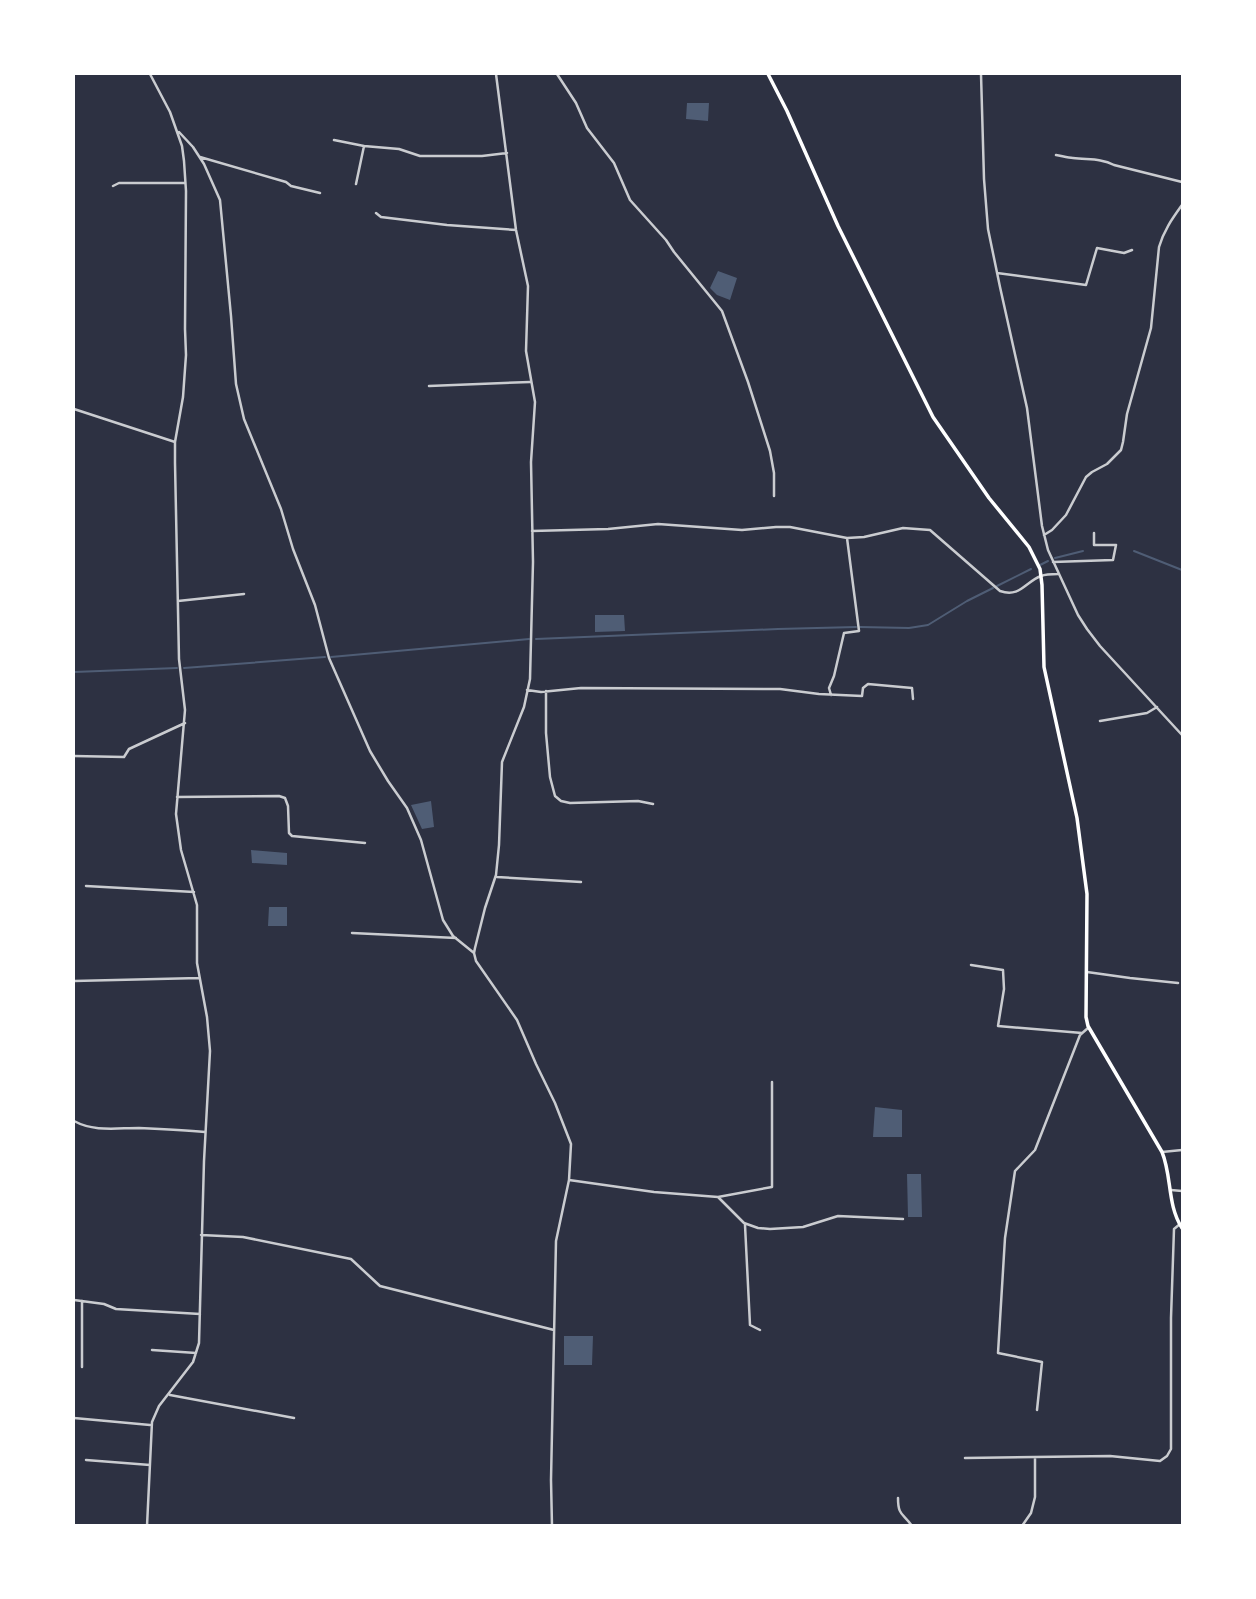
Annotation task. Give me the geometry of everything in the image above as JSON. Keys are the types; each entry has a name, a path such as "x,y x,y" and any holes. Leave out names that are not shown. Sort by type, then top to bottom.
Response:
{"main road":[{"path":"768,74 838,226 933,417 989,498 1037,559 1041,576 1044,667 1080,833 1087,894 1088,1028 1161,1152 1168,1169 1172,1202 1181,1226"}],"street":[{"path":"147,1525 151,1426 159,1406 193,1362 199,1343 210,1051 197,963 198,918 194,892 181,850 177,821 184,703 179,659 175,442 187,355 185,183 182,146 177,130 150,74"},
{"path":"496,74 516,230 528,286 526,351 535,402 531,462 530,669 524,707 502,762 495,877 474,953 476,961 517,1020 571,1144 569,1180 556,1241 552,1525"},
{"path":"557,74 576,103 587,128 614,163 630,200 666,240 722,311 770,451 774,472 774,496"},
{"path":"981,74 986,206 997,273 1027,408 1044,535 1053,562 1087,629 1182,735"},
{"path":"177,130 204,163 220,200 232,316 233,359 244,419 315,606 329,658 370,751 407,808 421,840 443,920 456,938 474,953"},
{"path":"334,140 399,149 420,156 482,156 507,153"},
{"path":"356,184 364,146"},
{"path":"1056,155 1075,159 1090,158 1182,182"},
{"path":"200,158 320,193"},
{"path":"113,186 119,183 185,183"},
{"path":"1044,535 1066,516 1086,477 1107,464 1121,450 1127,414 1151,328 1159,247 1170,221 1182,205"},
{"path":"376,213 381,217 516,230"},
{"path":"997,273 1086,285 1097,248 1124,253 1132,250"},
{"path":"429,386 531,382"},
{"path":"74,409 175,442"},
{"path":"532,531 608,529 658,524 742,530 790,527 847,538 903,528 930,530 1000,591 1008,593 1041,576 1059,574"},
{"path":"1053,562 1113,560 1116,545 1094,545 1094,533"},
{"path":"831,695 829,688 844,633 859,631 847,538"},
{"path":"178,601 243,594"},
{"path":"527,690 780,689 862,696 863,688 868,684 912,688 913,699"},
{"path":"546,691 547,754 555,796 570,803 638,801 653,804"},
{"path":"1100,721 1147,713 1157,707"},
{"path":"74,757 124,757 129,749 184,723"},
{"path":"177,797 279,796 285,799 288,806 289,833 292,836 365,843"},
{"path":"495,877 581,883"},
{"path":"86,886 194,892"},
{"path":"352,933 456,938"},
{"path":"971,965 1003,970 1004,989 998,1026 1082,1033"},
{"path":"1086,972 1178,983"},
{"path":"74,981 200,978"},
{"path":"1037,1410 1042,1362 998,1353 1005,1238 1015,1171 1035,1150 1070,1059 1082,1033 1088,1028"},
{"path":"569,1180 654,1192 718,1197 772,1187 772,1082"},
{"path":"74,1121 83,1126 100,1129 205,1132"},
{"path":"1161,1152 1182,1150"},
{"path":"1171,1190 1182,1191"},
{"path":"718,1197 745,1224 758,1228 803,1227 838,1216 903,1219"},
{"path":"745,1224 750,1325 760,1330"},
{"path":"965,1458 1110,1456 1160,1461 1167,1456 1171,1449 1174,1229 1181,1226"},
{"path":"201,1235 243,1237 351,1259 380,1286 555,1330"},
{"path":"74,1300 104,1304 116,1309 200,1314"},
{"path":"82,1301 82,1367"},
{"path":"152,1350 196,1353"},
{"path":"168,1394 293,1418"},
{"path":"74,1418 151,1426"},
{"path":"1022,1525 1031,1513 1033,1505 1035,1457"},
{"path":"86,1460 150,1465"},
{"path":"898,1498 900,1515 912,1525"}],"water":[{"path":"687,103 709,103 708,121 686,119"},
{"path":"718,271 737,278 730,300 717,295 710,288"},
{"path":"595,615 624,615 625,631 595,632"},
{"path":"431,801 434,827 422,829 411,805"},
{"path":"251,850 287,853 287,865 252,863"},
{"path":"269,907 287,907 287,926 268,926"},
{"path":"875,1107 902,1110 902,1137 873,1137"},
{"path":"907,1174 921,1174 922,1217 908,1217"},
{"path":"564,1336 593,1336 592,1365 564,1365"}],"waterway":[{"path":"1055,558 1083,551"},
{"path":"1134,551 1182,570"},
{"path":"1040,565 1048,561"},
{"path":"997,586 1031,569"},
{"path":"860,627 909,628 928,625 993,588"},
{"path":"536,639 856,627"},
{"path":"331,657 529,639"},
{"path":"184,668 325,657"},
{"path":"74,672 177,668"}]}
